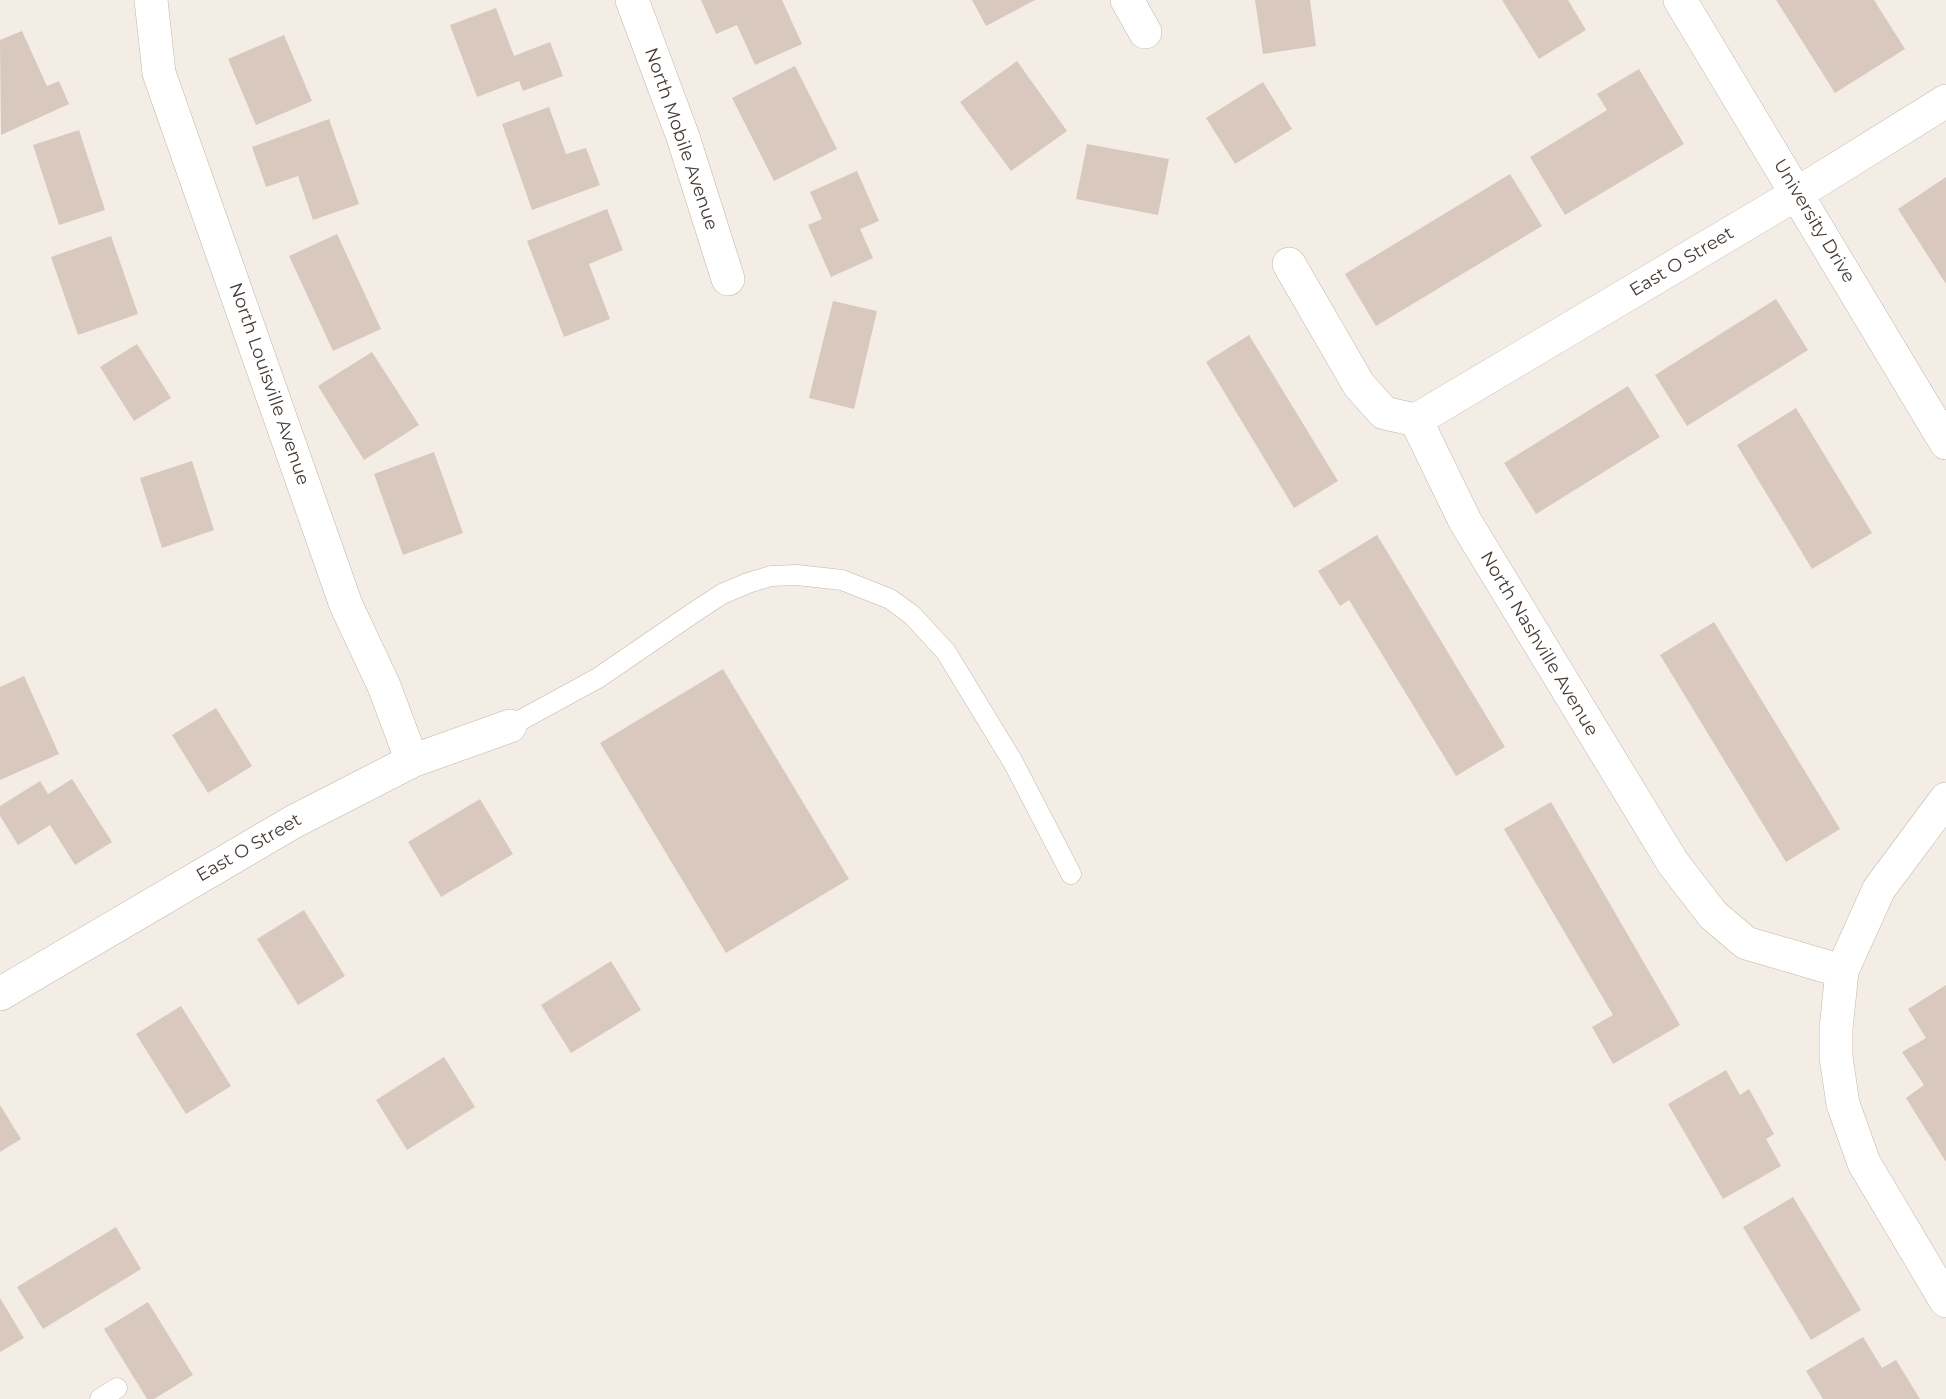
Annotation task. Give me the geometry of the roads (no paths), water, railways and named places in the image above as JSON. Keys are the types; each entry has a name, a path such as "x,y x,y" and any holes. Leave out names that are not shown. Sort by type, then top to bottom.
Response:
{"street":[{"name":"North Louisville Avenue","path":"151,0 159,73 346,604 384,686 412,761"},
{"name":"North Mobile Avenue","path":"632,0 683,138 728,279"},
{"path":"1127,0 1145,32"},
{"name":"University Drive","path":"1680,0 1798,193 1946,443"},
{"name":"East O Street","path":"1416,420 1798,193 1946,101"},
{"path":"1289,264 1359,385 1384,413 1416,420"},
{"name":"North Nashville Avenue","path":"1416,420 1465,521 1673,862 1706,906 1746,943 1842,971"},
{"name":"East O Street","path":"1,991 293,822 412,761 510,726"},
{"path":"1946,799 1879,889 1842,971 1836,1058 1843,1104 1864,1163 1946,1301"}],"lane":[{"path":"510,726 598,678 722,594 771,576 797,575 842,580 890,599 912,615 946,652 1013,762 1071,874"},
{"path":"100,1399 117,1388"}]}
